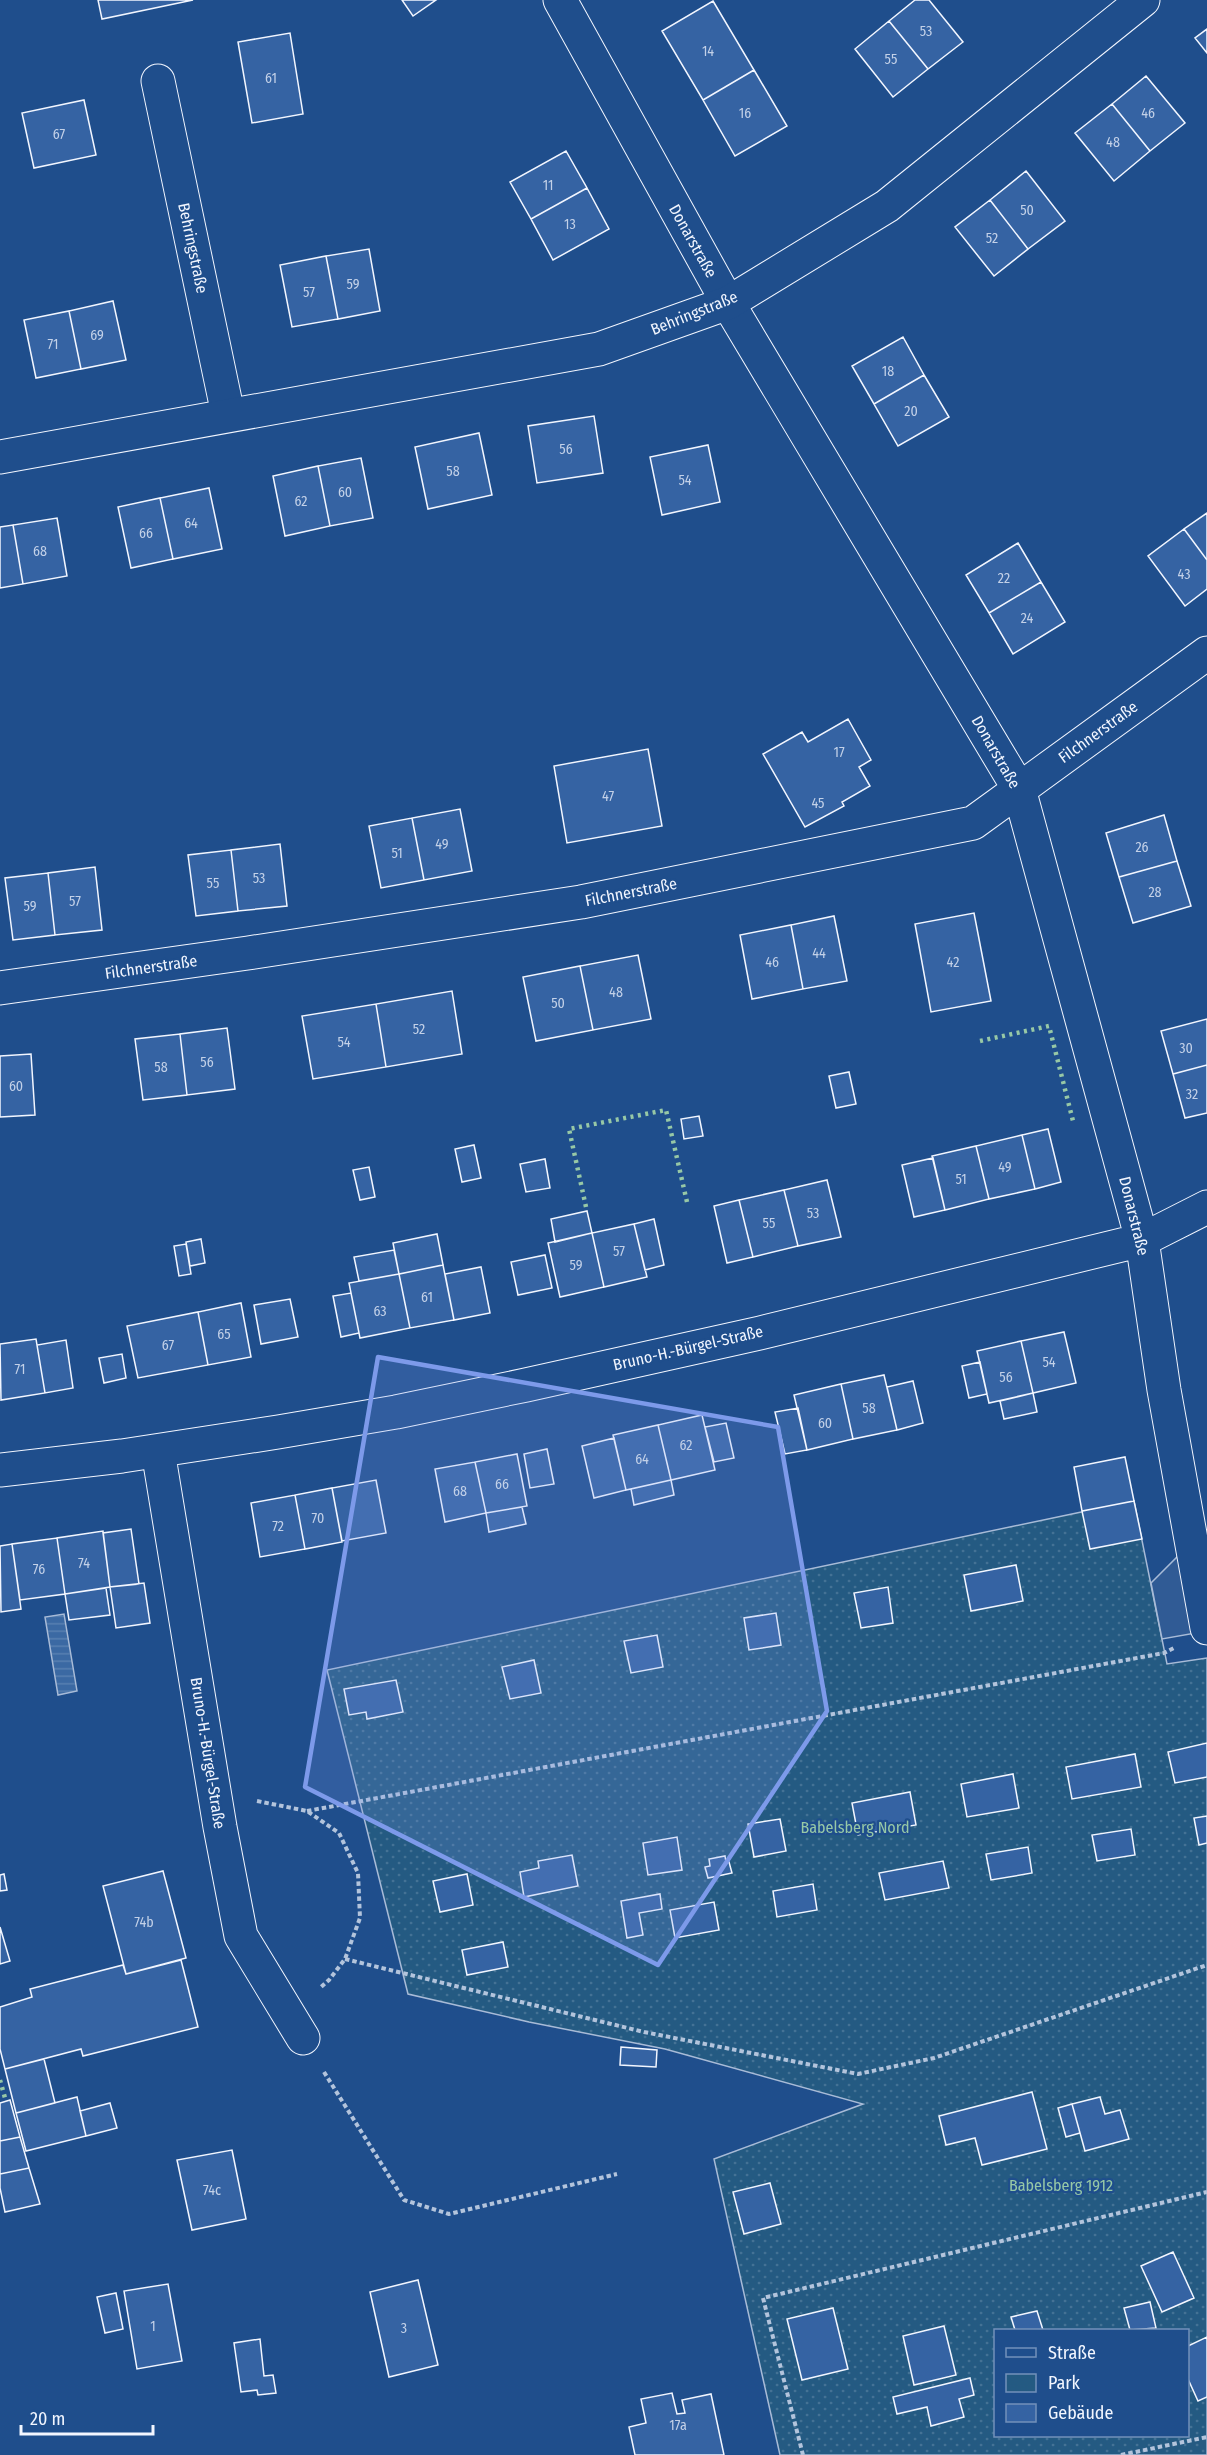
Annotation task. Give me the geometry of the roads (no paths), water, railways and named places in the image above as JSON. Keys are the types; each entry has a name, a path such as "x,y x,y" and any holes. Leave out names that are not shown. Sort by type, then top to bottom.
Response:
{"street":[{"name":"Donarstraße","path":"560,0 728,303 1019,789 1142,1240 1164,1390 1207,1628"},
{"name":"Behringstraße","path":"0,457 228,414 599,349 728,303 887,206 1143,0"},
{"name":"Behringstraße","path":"158,81 228,414"},
{"name":"Filchnerstraße","path":"0,988 581,902 973,823 1207,653"},
{"name":"Bruno-H.-Bürgel-Straße","path":"0,1470 158,1451 396,1412 526,1385 760,1333 1142,1240 1207,1207"},
{"name":"Bruno-H.-Bürgel-Straße","path":"158,1451 214,1793 241,1936 303,2038"}],"park label":[{"name":"Babelsberg Nord","path":"855,1827"},
{"name":"Babelsberg 1912","path":"1061,2185"}]}
